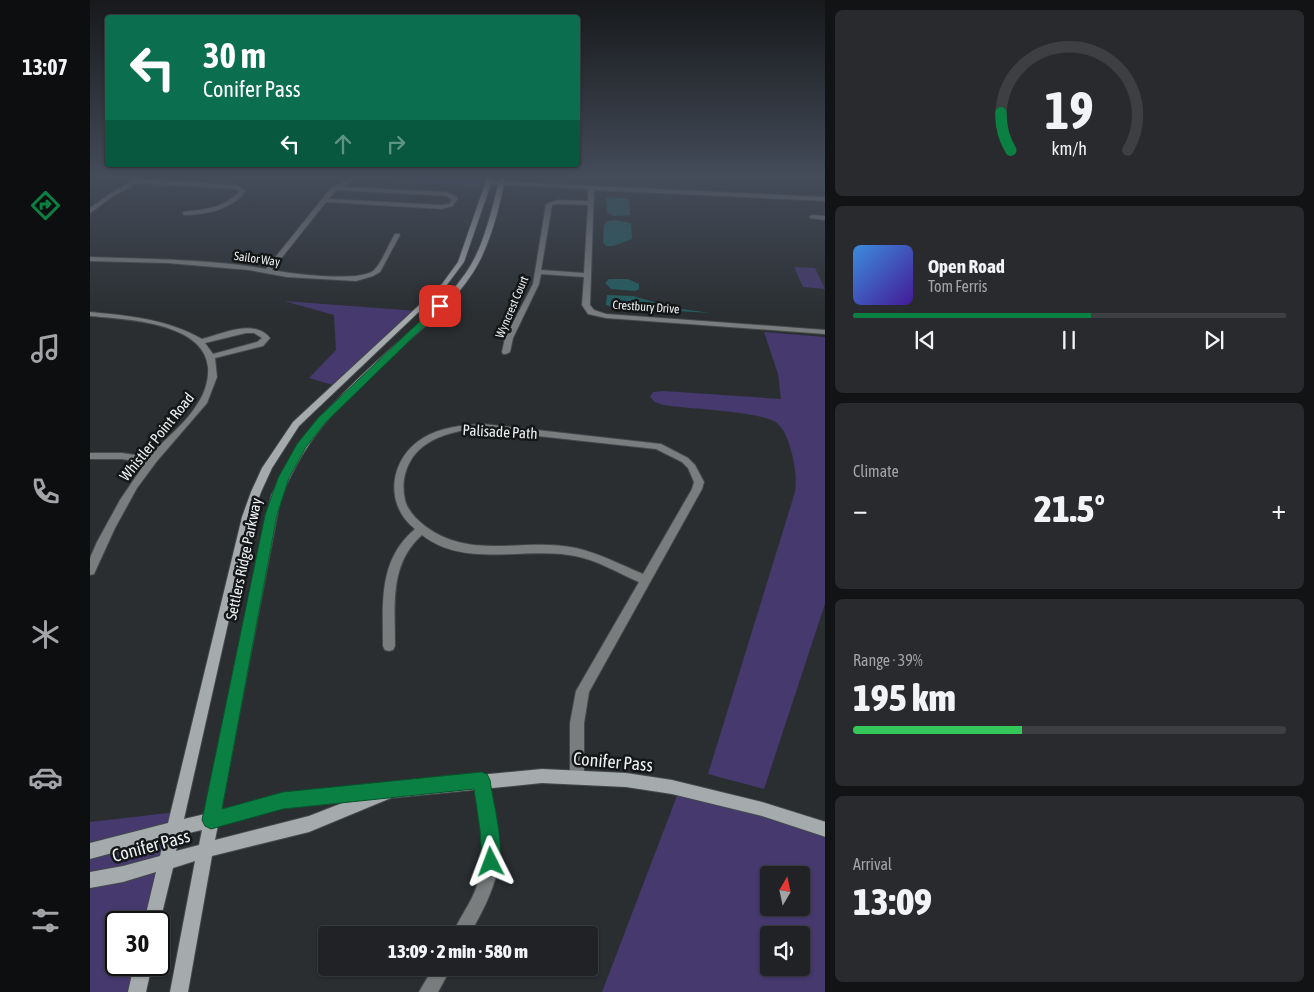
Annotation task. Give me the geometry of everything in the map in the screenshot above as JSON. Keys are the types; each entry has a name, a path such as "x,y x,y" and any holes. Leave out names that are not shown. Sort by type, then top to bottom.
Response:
{"street":[{"path":"268,271 305,224"},
{"name":"Settlers Ridge Parkway","path":"154,911 247,517 261,480 281,444 296,424 444,285 461,262 474,224"},
{"name":"Settlers Ridge Parkway","path":"179,992 271,515 290,464 301,446 328,413 432,314 464,280 480,255 489,224"},
{"name":"Wyncrest Court","path":"506,352 509,338 536,286 546,224"},
{"name":"Crestbury Drive","path":"590,224 587,307 598,315 825,332"},
{"name":"Sailor Way","path":"90,259 168,261 348,279 364,278 378,270 397,235"},
{"name":"Wyncrest Court","path":"538,272 588,276"},
{"path":"90,314 163,323 183,330 201,342 211,357 260,344 266,338 258,330 247,330 201,342"},
{"name":"Whistler Point Road","path":"90,571 117,513 152,460 203,403 209,392 214,375 211,357"},
{"name":"Palisade Path","path":"577,777 577,723 584,691 697,489 698,482 692,467 685,460 658,446 484,428 450,430 422,442 412,450 406,459 398,480 400,503 407,516 421,530 435,539 465,549 496,552 542,548 577,553 645,580"},
{"path":"90,456 122,456 152,460"},
{"path":"389,646 390,593 393,566 403,546 421,530"},
{"name":"Conifer Pass","path":"90,851 283,800 393,791 481,780 542,776 577,777 672,787 713,795 825,830"},
{"path":"465,926 478,902 491,862 489,830 481,780"},
{"name":"Conifer Pass","path":"90,880 164,864 205,851 309,824 393,791"},
{"path":"137,992 141,976"},
{"path":"428,992 437,976"}],"shaded area":[{"path":"794,267 815,268 825,289 803,287"},
{"path":"284,301 418,311 336,386 309,378 336,350 334,315"},
{"path":"764,332 825,337 825,604 764,789 708,774 795,492 796,482 790,446 780,426 769,419 741,413 663,405 655,402 650,397 653,392 664,391 781,399 778,374"},
{"path":"680,788 825,830 825,992 602,992"},
{"path":"177,812 154,911 105,911 105,976 141,976 137,992 90,992 90,822"}],"water":[{"path":"631,224 632,239 613,246 606,246 603,242 604,225"},
{"path":"609,279 628,279 639,284 639,289 635,291 611,289 605,283"},
{"path":"607,295 633,296 675,308 710,313 612,307 606,305"}],"route":[{"path":"440,306 322,420 301,446 290,464 276,496 271,515 211,820 283,800 393,791 481,780 489,830 491,862"}]}
